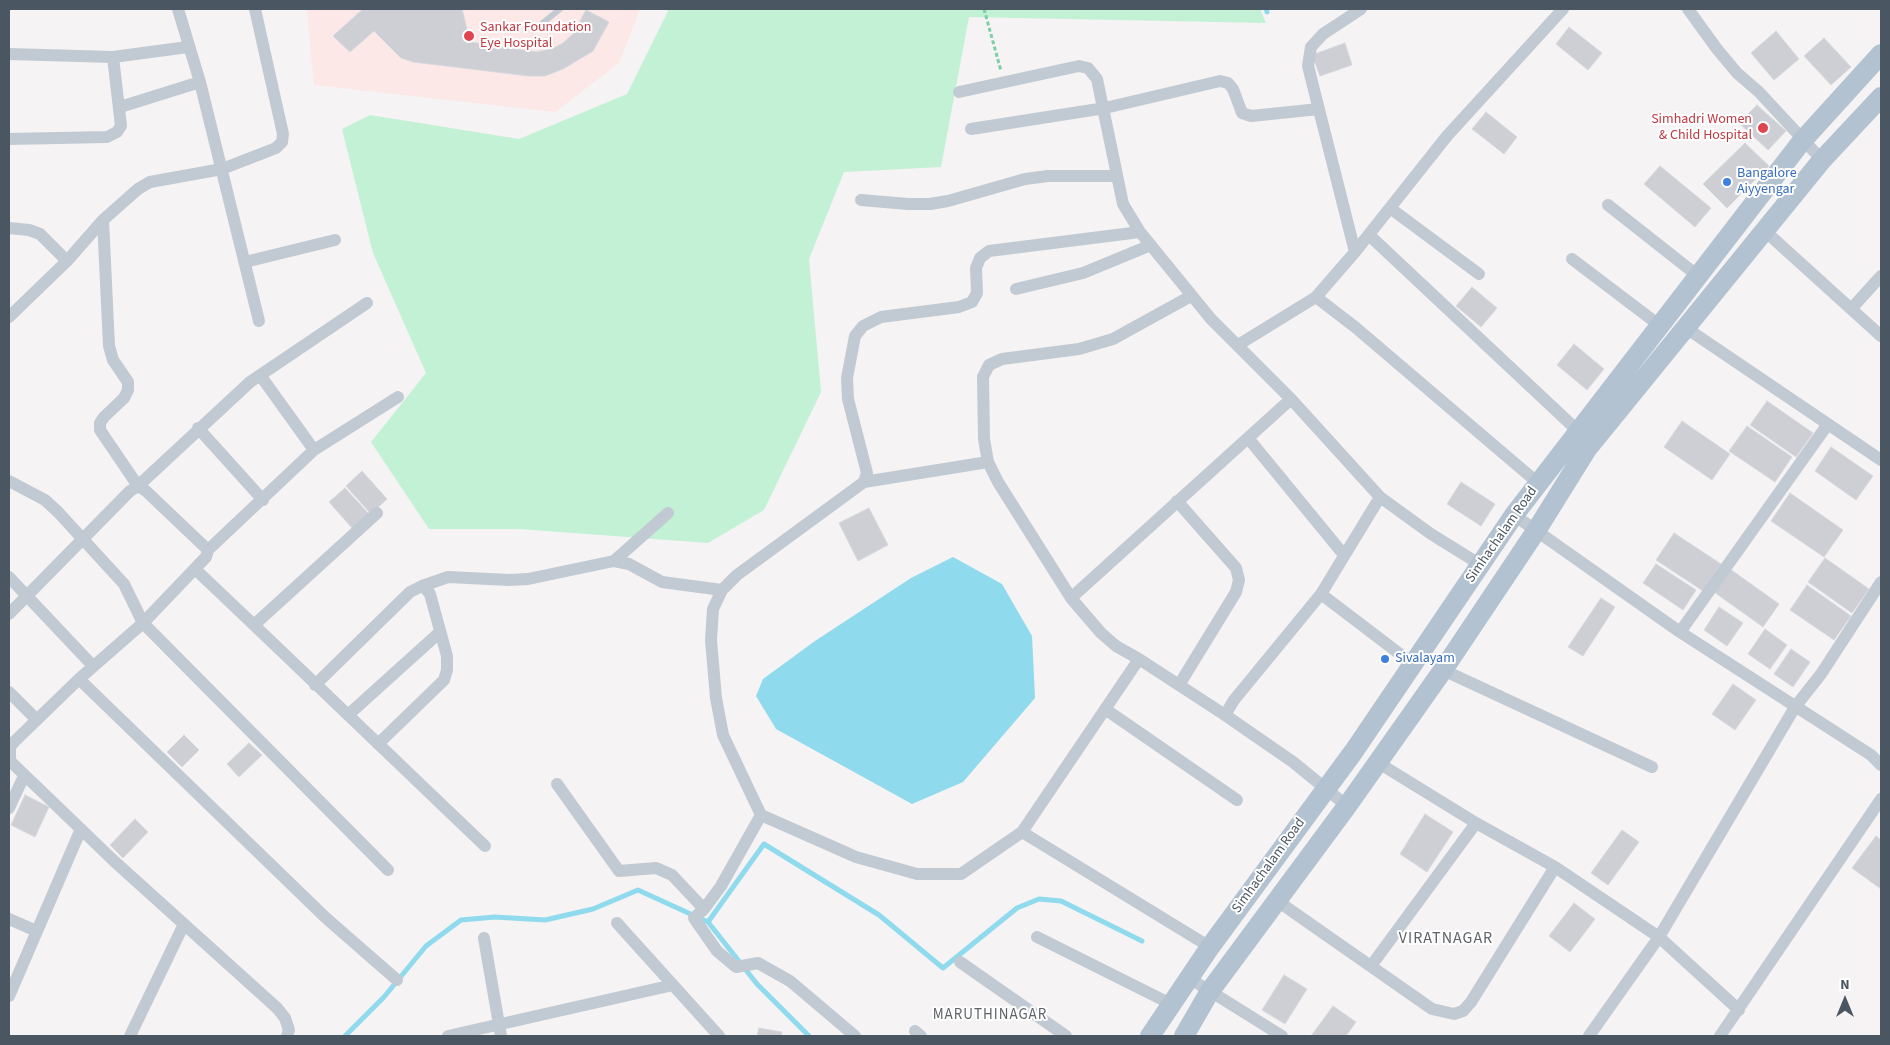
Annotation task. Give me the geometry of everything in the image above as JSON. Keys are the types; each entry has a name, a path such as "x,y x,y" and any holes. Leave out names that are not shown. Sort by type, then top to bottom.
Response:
{"main road":[{"name":"Simhachalam Road","path":"1150,1036 1210,947 1327,788 1514,515 1802,141 1881,54"},
{"path":"1184,1036 1210,992 1347,806 1443,670 1536,531 1587,450 1822,160 1881,96"}],"street":[{"path":"178,9 200,82 259,321"},
{"path":"9,317 67,261 103,220 138,189 150,182 222,169 276,148 282,142 283,134 255,9"},
{"path":"1355,252 1308,66 1311,47 1322,34 1361,9"},
{"path":"1238,345 1316,297 1369,235 1447,136 1563,9"},
{"path":"1688,9 1716,49 1822,160"},
{"path":"9,54 113,57 188,47"},
{"path":"9,139 107,137 117,132 121,126 113,57"},
{"path":"959,92 1079,66 1088,68 1097,79 1105,108 1116,176 1123,204 1140,232 1191,296 1291,399 1380,496 1431,534 1480,566"},
{"path":"971,128 1105,108 1220,81 1228,83 1233,90 1242,113 1251,116 1319,109"},
{"path":"120,108 200,82"},
{"path":"860,200 930,204 948,201 1026,179 1048,176 1116,176"},
{"path":"1608,205 1698,276"},
{"path":"1390,208 1479,274"},
{"path":"103,220 109,346 113,360 128,382 128,390 124,398 104,417 100,423 100,430 138,486 146,490 208,550"},
{"path":"9,228 30,230 40,234 67,261"},
{"path":"1765,231 1881,336"},
{"path":"864,482 867,473 848,399 847,378 855,336 863,326 882,317 959,307 972,302 977,293 976,268 980,258 989,251 1140,232"},
{"path":"1369,235 1578,431"},
{"path":"245,262 335,240"},
{"path":"1016,289 1082,273 1151,245"},
{"path":"1572,259 1659,325"},
{"path":"1852,308 1881,276"},
{"path":"1191,296 1113,339 1079,349 1002,359 989,366 983,377 984,439 988,462 998,482 1071,598 1101,633 1116,646 1225,715 1327,788 1347,806"},
{"path":"1316,297 1355,327 1538,483"},
{"path":"9,614 84,540 130,491 138,486 198,428 260,375 367,303"},
{"path":"1686,328 1881,460"},
{"path":"260,375 314,450"},
{"path":"287,1036 289,1030 281,1013 24,776 10,761 10,747 78,679 143,623 206,557 208,550 314,450 398,397"},
{"path":"1071,598 1291,399"},
{"path":"1680,632 1828,424"},
{"path":"198,428 263,500"},
{"path":"1248,438 1344,555"},
{"path":"988,462 864,482 737,575 722,590 714,609 711,640 716,698 723,735 761,815 856,857 898,871 924,875 961,874 1022,832 1139,659"},
{"path":"9,481 45,500 84,540 124,584 143,623 388,870"},
{"path":"1225,715 1234,700 1321,594 1380,496"},
{"path":"1177,501 1236,568 1239,580 1236,592 1179,685"},
{"path":"254,625 377,513"},
{"path":"614,561 668,513"},
{"path":"1514,515 1680,632 1871,755 1881,765"},
{"path":"315,685 410,592 448,577 528,579 614,561 629,564 662,582 722,590"},
{"path":"195,569 485,846"},
{"path":"9,577 93,666"},
{"path":"1589,1036 1659,937 1794,707 1821,674 1881,582"},
{"path":"378,744 444,680 447,670 447,656 430,594 422,586"},
{"path":"1321,594 1413,664"},
{"path":"348,715 440,632"},
{"path":"1443,670 1652,767"},
{"path":"78,679 326,918 397,980"},
{"path":"9,692 36,719"},
{"path":"1105,709 1237,800"},
{"path":"1377,762 1476,823 1554,867 1659,937 1739,1010"},
{"path":"9,808 24,776"},
{"path":"557,784 618,871 656,868 672,876 704,909"},
{"path":"1720,1036 1881,799"},
{"path":"761,815 738,859 704,909 694,918 718,951 736,967 758,963 790,981 855,1036"},
{"path":"1371,966 1476,823"},
{"path":"9,996 81,830"},
{"path":"1022,832 1210,947"},
{"path":"1276,900 1432,1009 1444,1014 1454,1014 1463,1011 1471,1002 1554,867"},
{"path":"9,919 32,928"},
{"path":"617,923 719,1036"},
{"path":"130,1036 184,924"},
{"path":"1037,937 1171,1004"},
{"path":"484,938 500,1031"},
{"path":"960,962 1066,1036"},
{"path":"1189,978 1282,1036"},
{"path":"448,1036 500,1031 673,985"}],"lane":[{"path":"534,30 560,9"}],"path":[{"path":"984,9 1004,82"}],"shaded area":[{"name":"Sankar Foundation Eye Hospital","path":"307,9 640,9 619,63 555,112 314,85"}],"green space":[{"path":"669,9 1260,9 1266,23 969,17 941,167 844,172 809,259 821,392 764,510 708,543 519,529 429,529 371,442 426,373 373,253 342,129 370,115 519,139 627,94"}],"water":[{"path":"953,557 1002,584 1032,636 1035,698 963,782 912,804 776,729 756,696 763,679 815,641 911,578"}],"building":[{"path":"363,9 462,9 470,42 536,52 552,49 563,43 573,34 586,10 609,22 593,51 563,69 545,76 529,76 413,62 401,58 374,31 350,52 333,36"},
{"path":"1569,27 1602,53 1588,70 1556,44"},
{"path":"1776,31 1799,59 1774,80 1751,53"},
{"path":"1824,38 1851,67 1831,85 1804,56"},
{"path":"1345,43 1352,65 1320,76 1312,55"},
{"path":"1757,105 1786,131 1768,150 1739,123"},
{"path":"1486,112 1517,137 1504,154 1472,129"},
{"path":"1745,143 1769,166 1727,208 1703,184"},
{"path":"1660,166 1711,208 1695,227 1644,184"},
{"path":"1472,287 1497,308 1481,327 1456,306"},
{"path":"1574,344 1604,369 1587,390 1557,365"},
{"path":"1767,401 1813,433 1796,457 1750,425"},
{"path":"1682,421 1730,454 1712,480 1664,447"},
{"path":"1747,426 1792,457 1775,482 1729,451"},
{"path":"1831,447 1873,476 1856,500 1815,471"},
{"path":"362,471 387,499 371,514 346,486"},
{"path":"1461,482 1495,504 1481,526 1447,504"},
{"path":"345,488 369,514 353,529 329,502"},
{"path":"1790,493 1843,530 1824,557 1771,521"},
{"path":"869,508 888,545 858,561 839,523"},
{"path":"1674,533 1721,564 1703,591 1656,560"},
{"path":"1825,558 1869,589 1852,613 1808,582"},
{"path":"1656,564 1696,590 1683,610 1643,583"},
{"path":"1730,569 1779,604 1763,627 1714,592"},
{"path":"1807,585 1851,616 1834,640 1790,610"},
{"path":"1601,598 1615,607 1583,656 1568,647"},
{"path":"1719,607 1743,623 1727,646 1704,630"},
{"path":"1765,629 1787,645 1770,669 1748,654"},
{"path":"1791,649 1810,662 1793,687 1774,674"},
{"path":"1733,684 1756,700 1735,730 1712,714"},
{"path":"184,735 199,750 182,767 167,752"},
{"path":"249,743 262,755 239,777 227,764"},
{"path":"25,795 49,807 35,837 11,825"},
{"path":"1425,814 1453,832 1427,872 1400,854"},
{"path":"135,819 148,832 123,858 110,845"},
{"path":"1622,830 1639,842 1608,885 1591,873"},
{"path":"1876,836 1881,840 1881,889 1852,868"},
{"path":"1574,903 1595,919 1570,952 1549,936"},
{"path":"1284,975 1307,989 1285,1024 1262,1010"},
{"path":"1333,1006 1356,1022 1346,1036 1311,1036"},
{"path":"759,1028 782,1032 781,1036 757,1036"}],"waterway":[{"path":"345,1036 384,997 426,946 461,920 495,917 545,920 593,909 638,890 708,922 764,844 879,915 943,968 1017,908 1039,899 1061,901 1142,941"},
{"path":"708,922 757,984 809,1036"}],"place":[{"name":"Sankar Foundation Eye Hospital","path":"469,36"},
{"name":"Simhadri Women & Child Hospital","path":"1763,128"},
{"name":"Bangalore Aiyyengar","path":"1727,182"},
{"name":"Sivalayam","path":"1385,659"}],"district":[{"name":"VIRATNAGAR","path":"1446,939"},
{"name":"MARUTHINAGAR","path":"990,1016"}]}
